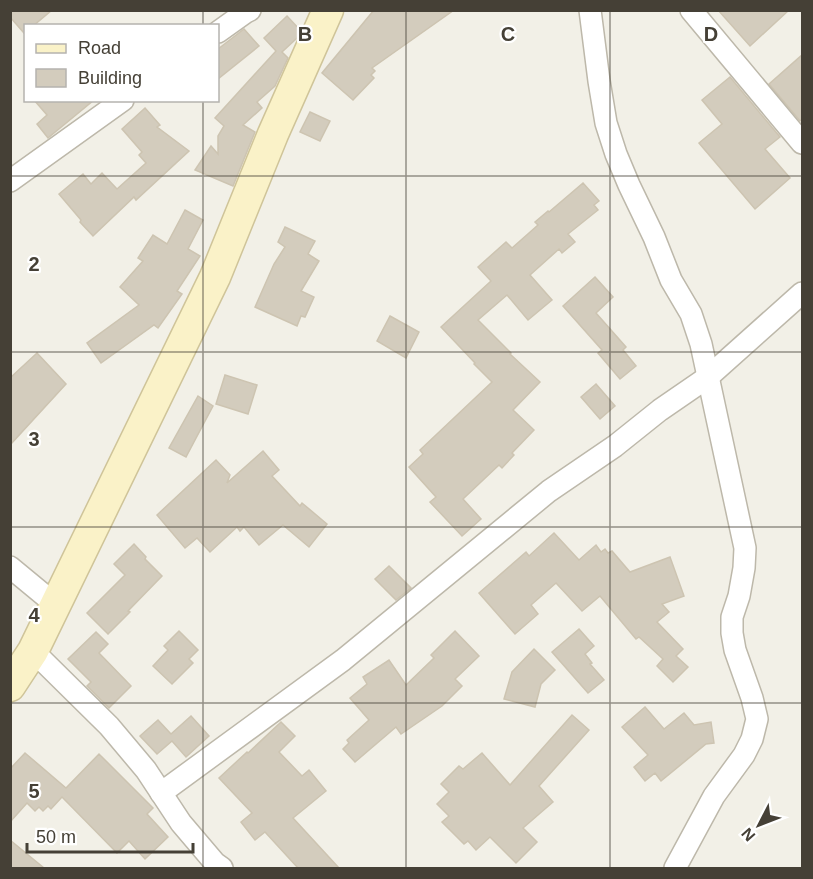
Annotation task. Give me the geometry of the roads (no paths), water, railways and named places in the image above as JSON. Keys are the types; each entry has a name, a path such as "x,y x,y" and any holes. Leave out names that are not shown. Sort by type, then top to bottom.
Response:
{"main road":[{"path":"10,686 33,651 215,277 273,134 328,10"}],"street":[{"path":"219,31 250,10"},
{"path":"590,10 598,81 606,123 629,185 654,237 671,280 691,314 701,344 745,548 739,596 732,617 732,633 735,650 757,718 752,740 744,755 714,796 675,868"},
{"path":"691,10 802,143"},
{"path":"10,181 120,102"},
{"path":"161,793 343,660 549,490 615,446 660,410 708,377 802,293"},
{"path":"10,567 56,605"},
{"path":"33,651 109,726 146,770 181,823 215,863 222,868"}]}
